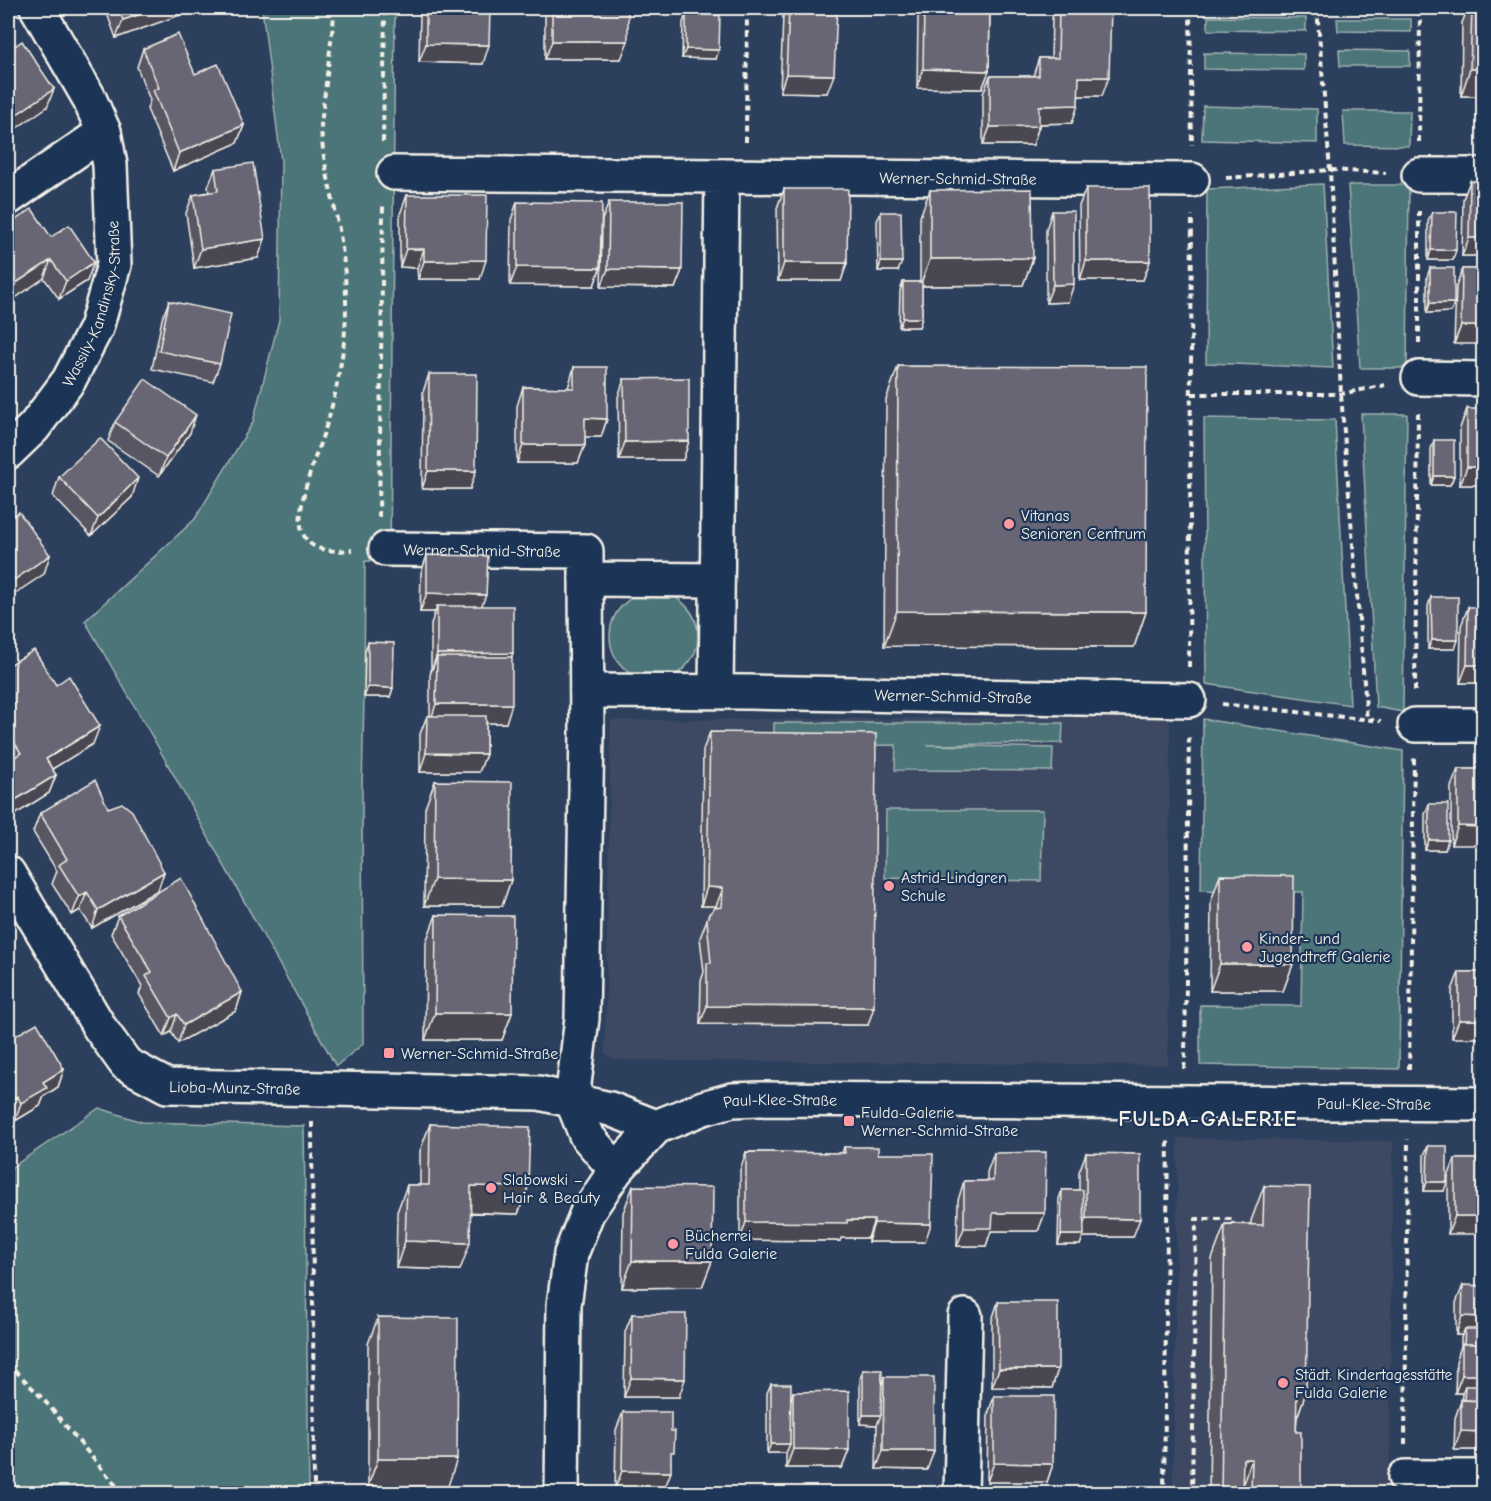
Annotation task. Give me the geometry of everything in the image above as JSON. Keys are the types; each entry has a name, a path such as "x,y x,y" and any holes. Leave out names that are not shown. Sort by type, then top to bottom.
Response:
{"street":[{"name":"Wassily-Kandinsky-Straße","path":"8,452 34,427 69,380 96,328 114,265 110,165 104,132 88,96 37,8"},
{"path":"8,198 104,132"},
{"name":"Werner-Schmid-Straße","path":"387,174 1192,180"},
{"path":"1419,175 1484,176"},
{"path":"716,691 722,176"},
{"path":"1419,378 1484,379"},
{"name":"Werner-Schmid-Straße","path":"382,549 586,551 587,691 582,1018 573,1100"},
{"path":"586,579 717,580"},
{"name":"Werner-Schmid-Straße","path":"587,691 716,691 1189,700"},
{"path":"1415,724 1484,725"},
{"name":"Lioba-Munz-Straße","path":"8,873 100,1028 126,1064 167,1086 539,1093 610,1109 656,1127"},
{"name":"Paul-Klee-Straße","path":"562,1494 564,1305 572,1254 587,1213 616,1170 656,1127 703,1108 732,1100 760,1098 1484,1104"},
{"path":"573,1100 586,1135 616,1170"},
{"path":"962,1494 966,1316"},
{"path":"1405,1477 1484,1477"}],"path":[{"path":"335,8 321,125 322,144 345,271 346,323 338,381 301,511 301,523 307,540 316,548 329,551 382,549 387,174 385,8"},
{"path":"746,143 747,8"},
{"path":"1182,1076 1185,1060 1192,394 1190,8"},
{"path":"1189,700 1367,720 1341,394 1330,170 1317,8"},
{"path":"1408,1073 1419,378 1420,8"},
{"path":"1192,180 1330,170 1419,175"},
{"path":"1192,394 1341,394 1419,378"},
{"path":"312,1119 314,1494"},
{"path":"1164,1494 1169,1134"},
{"path":"1405,1477 1408,1137"},
{"path":"1192,1494 1196,1219 1233,1219 1233,1229"},
{"path":"8,1363 44,1400 123,1494"}],"shaded area":[{"name":"Astrid-Lindgren Schule","path":"1170,717 1168,1065 614,1060 605,1053 611,720"},
{"name":"Städt. Kindertagesstätte Fulda Galerie","path":"1178,1138 1393,1141 1389,1493 1173,1494"}],"green space":[{"path":"262,8 395,8 390,562 365,561 362,790 363,1044 336,1066 85,621 195,519 253,422 279,320 281,161"},
{"path":"1208,17 1306,18 1306,31 1208,30"},
{"path":"1337,19 1411,19 1411,32 1338,31"},
{"path":"1339,50 1410,51 1410,66 1340,66"},
{"path":"1204,53 1304,54 1304,70 1204,69"},
{"path":"1203,106 1317,109 1317,143 1202,140"},
{"path":"1343,111 1410,111 1409,146 1345,145"},
{"path":"1323,184 1333,368 1206,363 1207,189"},
{"path":"1348,185 1409,185 1407,368 1360,368"},
{"path":"1361,414 1407,414 1403,712 1376,707"},
{"path":"1204,418 1335,420 1350,705 1206,684"},
{"path":"654,592 671,595 685,605 695,619 698,636 695,653 685,667 671,677 654,680 637,677 623,667 613,653 610,636 613,619 623,605 637,595"},
{"path":"1203,719 1403,751 1399,1069 1200,1065 1200,1005 1301,1006 1303,892 1201,890"},
{"path":"774,723 1063,723 1062,743 927,745 1053,748 1052,771 895,770 896,745 774,747"},
{"path":"886,810 1043,810 1041,881 885,878"},
{"path":"99,1108 142,1122 304,1126 309,1493 8,1493 8,1170"}],"building":[{"path":"118,8 158,8 123,20"},
{"path":"426,8 490,8 489,45 426,44"},
{"path":"552,8 628,8 628,41 552,41"},
{"path":"789,8 837,8 834,75 786,74"},
{"path":"924,8 990,8 989,71 923,69"},
{"path":"1059,8 1111,8 1109,77 1079,77 1078,105 1039,106 1039,126 990,127 990,76 1039,76 1039,58 1058,58"},
{"path":"1472,8 1484,8 1484,69 1470,69"},
{"path":"686,14 720,15 719,50 686,49"},
{"path":"178,34 195,74 218,64 244,125 179,153 153,90 159,88 143,49"},
{"path":"22,41 54,89 8,120 8,51"},
{"path":"253,163 265,239 201,249 193,195 218,191 215,169"},
{"path":"1470,181 1484,181 1484,238 1469,238"},
{"path":"1086,188 1150,188 1150,261 1086,261"},
{"path":"784,189 848,189 847,263 784,263"},
{"path":"1032,189 1033,258 930,259 930,190"},
{"path":"407,195 487,195 486,260 424,261 424,249 406,249"},
{"path":"517,202 602,203 600,268 517,267"},
{"path":"609,202 683,202 682,270 608,269"},
{"path":"32,209 51,237 69,225 94,262 66,281 51,260 13,285 8,277 8,225"},
{"path":"1052,211 1074,211 1074,284 1053,285"},
{"path":"881,212 901,212 902,262 881,262"},
{"path":"1432,212 1457,212 1456,250 1431,250"},
{"path":"1430,268 1454,268 1454,303 1430,303"},
{"path":"1462,269 1484,269 1484,326 1461,326"},
{"path":"903,282 922,282 922,318 903,318"},
{"path":"169,301 231,314 220,364 159,351"},
{"name":"Vitanas Senioren Centrum","path":"898,366 1147,367 1146,612 897,611"},
{"path":"574,367 607,367 607,419 585,418 585,445 523,445 523,387 574,388"},
{"path":"429,374 477,374 476,471 428,471"},
{"path":"689,378 689,441 625,442 624,379"},
{"path":"145,379 196,415 166,458 115,422"},
{"path":"1467,409 1484,409 1484,467 1467,467"},
{"path":"100,438 138,478 98,518 59,477"},
{"path":"1434,440 1454,440 1454,476 1434,476"},
{"path":"19,512 50,555 8,584 8,520"},
{"path":"427,555 488,556 486,595 427,593"},
{"path":"1431,597 1458,597 1458,640 1432,640"},
{"path":"437,606 513,606 513,653 437,654"},
{"path":"1468,607 1484,607 1484,665 1467,665"},
{"path":"368,642 394,643 393,688 368,687"},
{"path":"34,650 56,685 69,676 100,726 46,759 56,775 12,802 8,794 8,761 21,753 8,732 8,666"},
{"path":"437,657 512,657 512,704 436,704"},
{"path":"427,716 486,716 486,754 426,753"},
{"path":"710,732 876,734 874,1007 707,1006 707,963 711,963 707,920 715,908 722,907 723,888 707,887"},
{"path":"1458,769 1484,769 1484,827 1458,826"},
{"path":"95,780 108,808 122,803 132,811 164,872 98,910 87,892 79,897 59,865 67,859 40,813"},
{"path":"435,781 512,782 511,880 434,879"},
{"path":"1429,804 1448,804 1448,840 1429,840"},
{"name":"Kinder- und Jugendtreff Galerie","path":"1220,875 1294,876 1293,964 1220,964"},
{"path":"181,878 242,992 184,1025 177,1014 171,1018 146,976 152,972 118,916"},
{"path":"436,915 513,916 512,1013 435,1013"},
{"path":"1459,972 1484,972 1484,1020 1459,1020"},
{"path":"8,1023 15,1036 37,1023 64,1069 43,1082 47,1088 21,1103 17,1096 8,1102"},
{"path":"430,1124 530,1127 528,1187 471,1186 470,1243 405,1241 407,1185 429,1185"},
{"path":"1428,1146 1447,1146 1447,1182 1427,1182"},
{"path":"844,1147 878,1147 878,1154 933,1154 931,1224 874,1223 874,1220 847,1220 847,1223 746,1222 746,1152 845,1153"},
{"path":"1046,1152 1045,1213 993,1213 992,1228 964,1228 964,1181 993,1181 994,1153"},
{"path":"1086,1153 1140,1154 1140,1219 1086,1218"},
{"path":"1455,1159 1484,1159 1484,1216 1455,1216"},
{"path":"633,1186 713,1187 712,1261 632,1261"},
{"path":"1264,1186 1310,1187 1306,1392 1297,1391 1296,1432 1301,1432 1301,1494 1251,1494 1252,1459 1243,1459 1242,1494 1221,1494 1225,1224 1263,1225"},
{"path":"1062,1190 1083,1190 1084,1235 1061,1235"},
{"path":"1463,1285 1484,1286 1484,1317 1462,1316"},
{"path":"998,1302 1058,1302 1058,1369 999,1369"},
{"path":"632,1314 686,1314 685,1379 631,1378"},
{"path":"378,1317 458,1318 457,1459 378,1459"},
{"path":"1465,1329 1484,1329 1484,1344 1464,1344"},
{"path":"1462,1344 1484,1344 1484,1375 1462,1375"},
{"path":"863,1370 882,1370 881,1415 863,1415"},
{"path":"884,1377 934,1377 934,1451 883,1451"},
{"path":"771,1384 791,1384 790,1444 771,1444"},
{"path":"1465,1386 1484,1386 1484,1401 1464,1400"},
{"path":"849,1391 849,1450 793,1449 793,1392"},
{"path":"994,1396 1054,1396 1053,1464 994,1463"},
{"path":"1461,1400 1484,1401 1484,1432 1461,1431"},
{"path":"623,1412 671,1412 671,1431 675,1431 674,1452 671,1452 671,1472 622,1471"}],"place":[{"name":"Vitanas Senioren Centrum","path":"1009,524"},
{"name":"Astrid-Lindgren Schule","path":"889,886"},
{"name":"Kinder- und Jugendtreff Galerie","path":"1247,947"},
{"name":"Werner-Schmid-Straße","path":"389,1053"},
{"name":"Fulda-Galerie Werner-Schmid-Straße","path":"849,1121"},
{"name":"Slabowski – Hair & Beauty","path":"491,1188"},
{"name":"Bücherrei Fulda Galerie","path":"673,1244"},
{"name":"Städt. Kindertagesstätte Fulda Galerie","path":"1283,1383"}],"district":[{"name":"FULDA-GALERIE","path":"1208,1118"}]}
